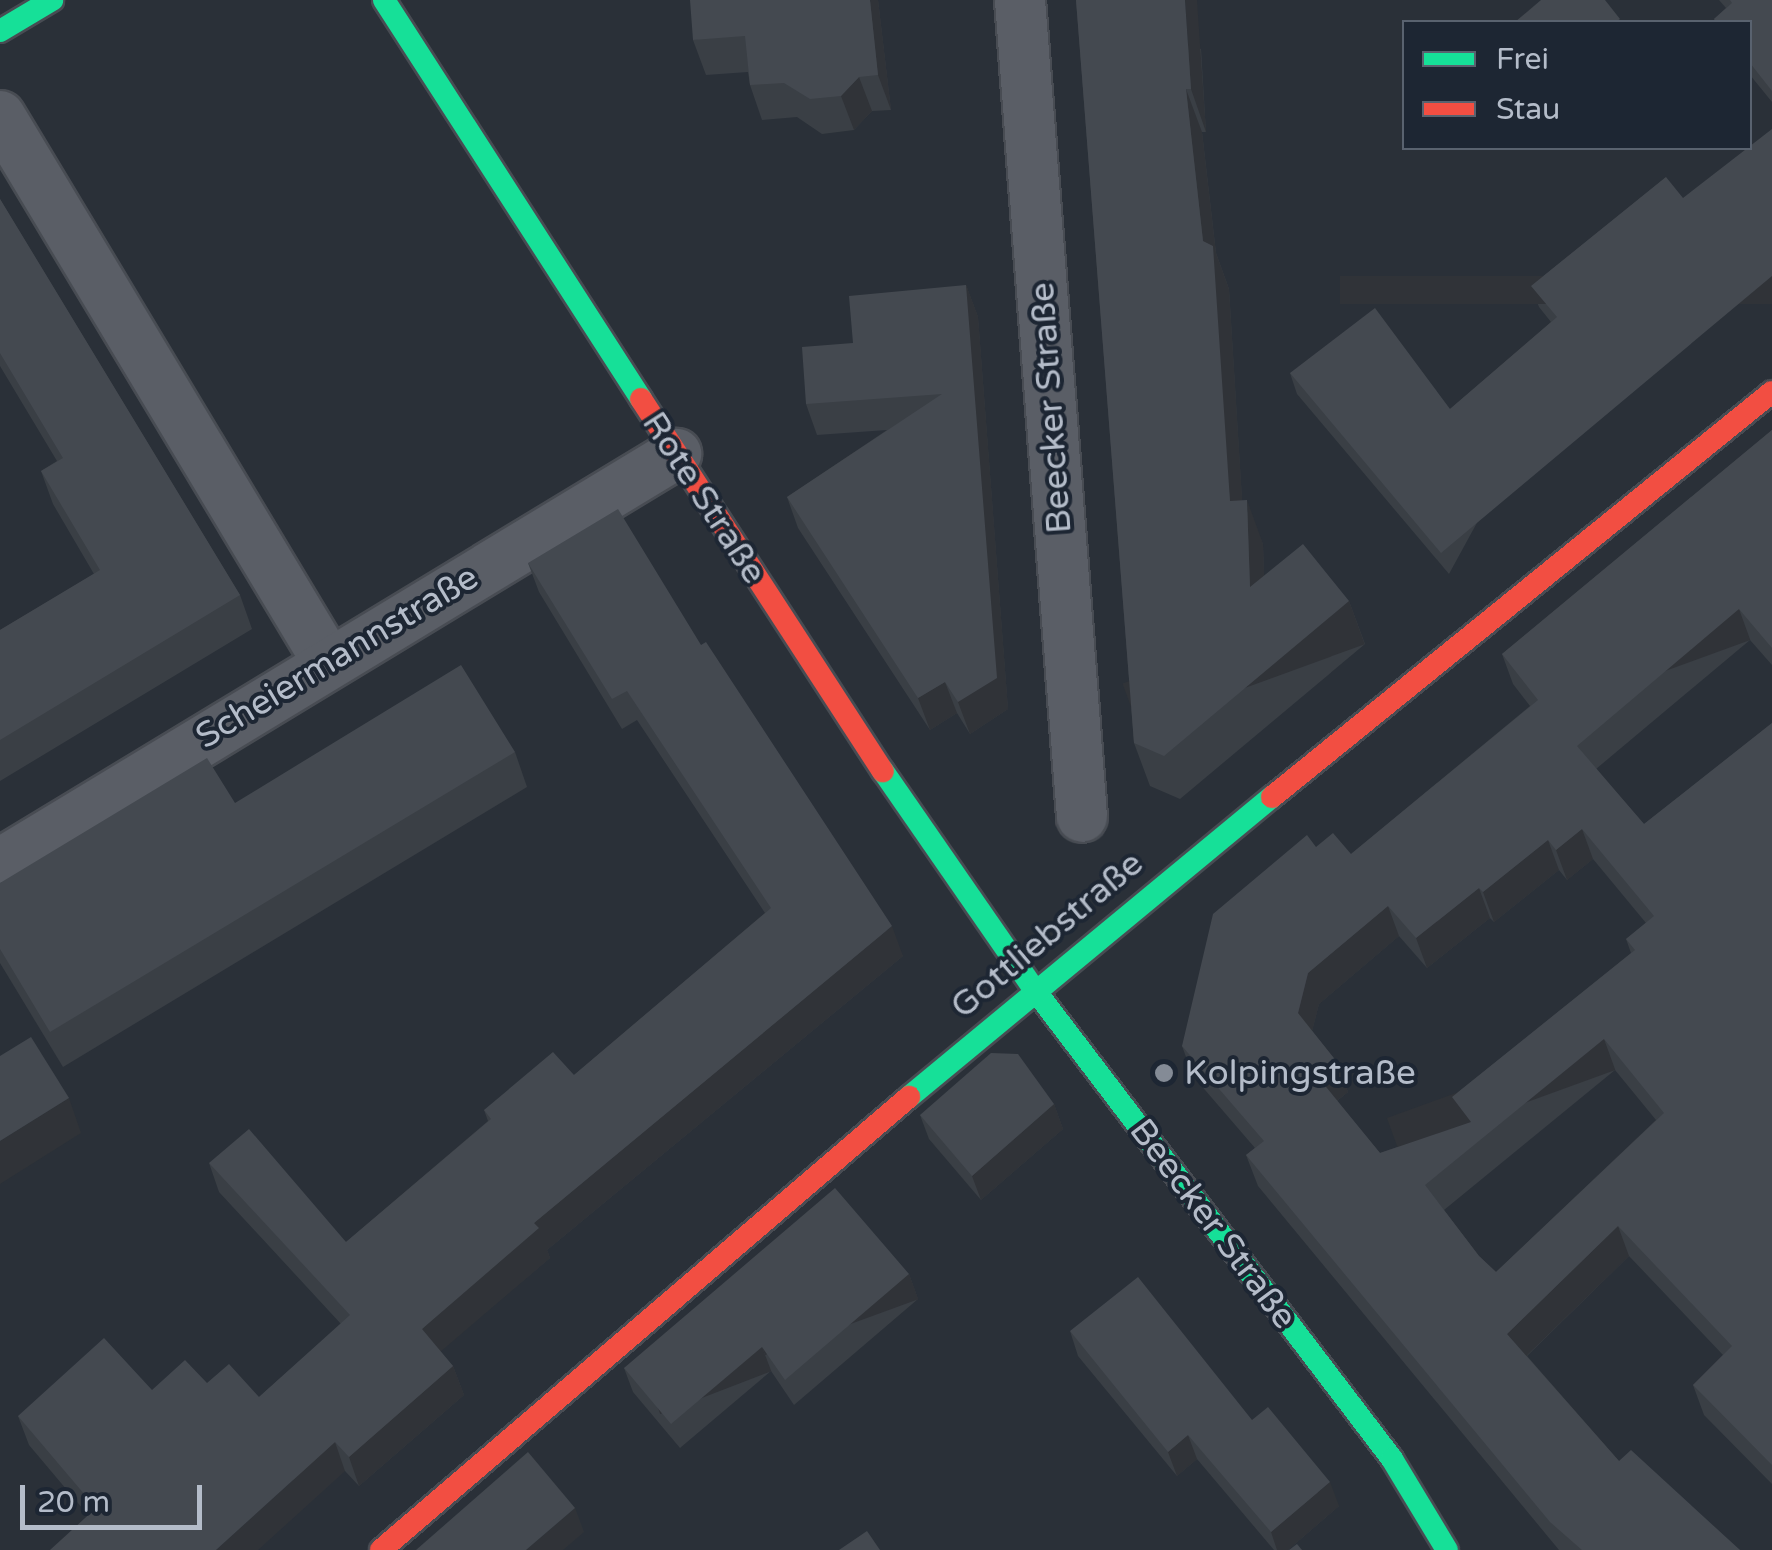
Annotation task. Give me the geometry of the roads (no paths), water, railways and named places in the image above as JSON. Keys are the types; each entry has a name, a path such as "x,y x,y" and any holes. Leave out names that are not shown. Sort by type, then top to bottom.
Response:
{"street":[{"path":"0,32 52,0"},
{"name":"Rote Straße","path":"384,0 851,725 1034,988"},
{"name":"Beecker Straße","path":"1020,0 1082,816"},
{"path":"0,116 328,662"},
{"name":"Gottliebstraße","path":"381,1550 1034,988 1772,392"},
{"name":"Scheiermannstraße","path":"0,864 676,454"},
{"name":"Beecker Straße","path":"1034,988 1392,1459 1448,1550"},
{"name":"Beecker Straße","path":"1392,1459 1469,1537"}],"place":[{"name":"Kolpingstraße","path":"1164,1073"}]}
